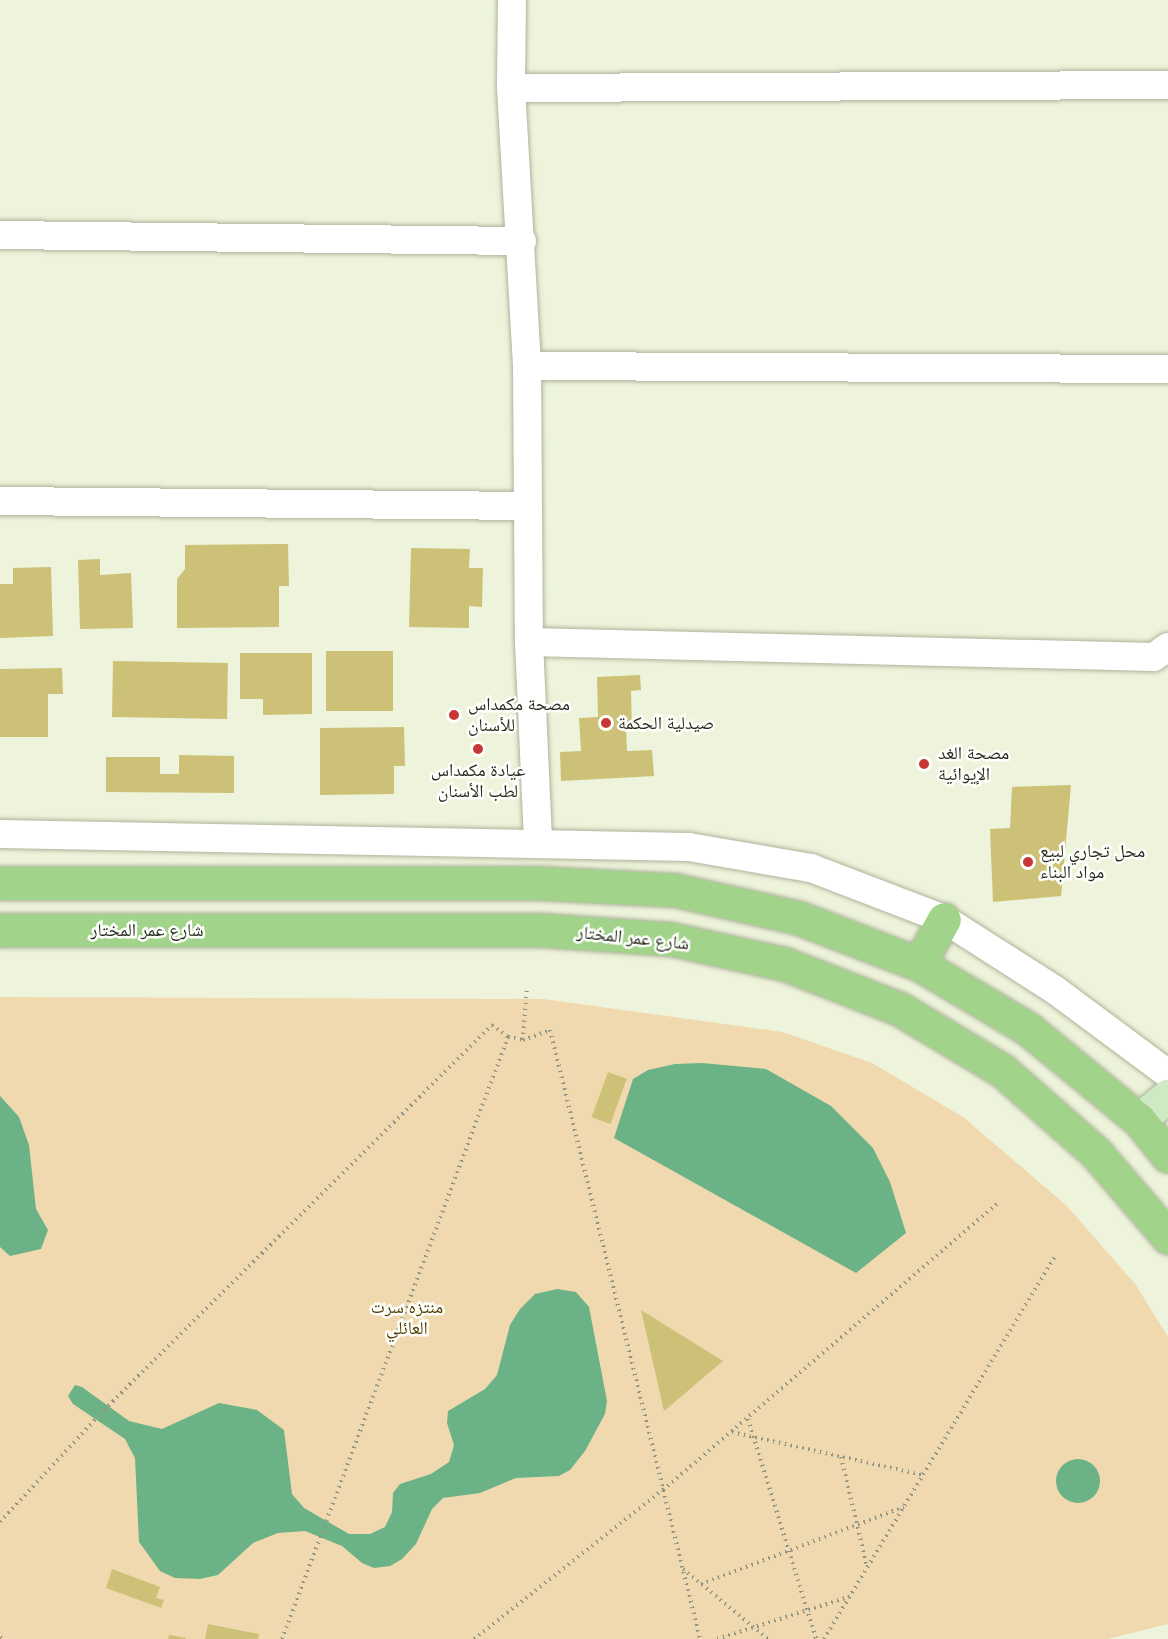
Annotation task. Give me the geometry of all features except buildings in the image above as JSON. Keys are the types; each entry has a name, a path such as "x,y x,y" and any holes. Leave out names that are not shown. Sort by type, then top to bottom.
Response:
{"main road":[{"path":"0,883 424,880 675,890 799,918 919,964 1027,1029 1139,1120 1168,1156"},
{"path":"919,964 944,919"},
{"name":"شارع عمر المختار","path":"0,930 542,930 671,939 784,964 900,1009 1003,1071 1096,1153 1168,1237"},
{"path":"1139,1120 1168,1096"}],"street":[{"path":"512,0 511,88 522,241 527,366 526,506 529,642 538,844"},
{"path":"511,88 1168,85"},
{"path":"0,235 522,241"},
{"path":"527,366 1168,369"},
{"path":"0,501 526,506"},
{"path":"529,642 1154,657 1168,647"},
{"path":"0,834 689,847 811,868 944,919 1056,990 1168,1074"}],"path":[{"path":"523,1040 527,988"},
{"path":"0,1522 104,1410 492,1025 508,1037 523,1040 550,1030 700,1639"},
{"path":"282,1639 508,1037"},
{"path":"474,1639 663,1490 998,1203"},
{"path":"824,1639 1056,1254"},
{"path":"748,1419 816,1639"},
{"path":"732,1432 923,1475"},
{"path":"841,1456 859,1524 867,1568"},
{"path":"701,1584 904,1507"},
{"path":"682,1569 768,1639"},
{"path":"717,1639 849,1597"}],"green space":[{"name":"منتزه سرت العائلي","path":"0,997 543,999 783,1032 872,1063 963,1117 1066,1205 1136,1285 1168,1337 1168,1624 1108,1639 0,1639"}],"shaded area":[{"path":"702,1063 766,1069 831,1106 873,1148 890,1182 906,1233 856,1273 614,1138 633,1079 648,1070 675,1064"},
{"path":"0,1096 19,1117 29,1145 36,1209 48,1230 41,1249 10,1256 0,1247"},
{"path":"557,1289 576,1292 589,1307 607,1401 605,1414 585,1451 570,1470 559,1476 516,1478 480,1493 443,1498 432,1509 416,1544 402,1559 390,1566 374,1568 362,1563 342,1546 305,1531 278,1533 253,1543 218,1575 200,1579 175,1578 160,1571 139,1542 135,1458 125,1439 73,1404 68,1396 75,1385 82,1387 129,1421 162,1429 219,1403 257,1410 284,1430 292,1494 304,1508 349,1534 370,1534 385,1527 392,1512 393,1493 400,1484 431,1474 449,1462 454,1445 447,1423 448,1411 485,1389 497,1375 510,1325 520,1309 535,1294"},
{"path":"1078,1459 1087,1460 1094,1465 1099,1472 1099,1490 1094,1497 1087,1502 1078,1503 1069,1502 1062,1497 1057,1490 1056,1481 1057,1472 1062,1465 1069,1460"}],"place":[{"name":"مصحة مكمداس للأسنان","path":"454,715"},
{"name":"صيدلية الحكمة","path":"606,723"},
{"name":"عيادة مكمداس لطب الأسنان","path":"478,749"},
{"name":"مصحة الغد الإيوائية","path":"924,764"},
{"name":"محل تجاري لبيع مواد البناء","path":"1028,862"}]}
